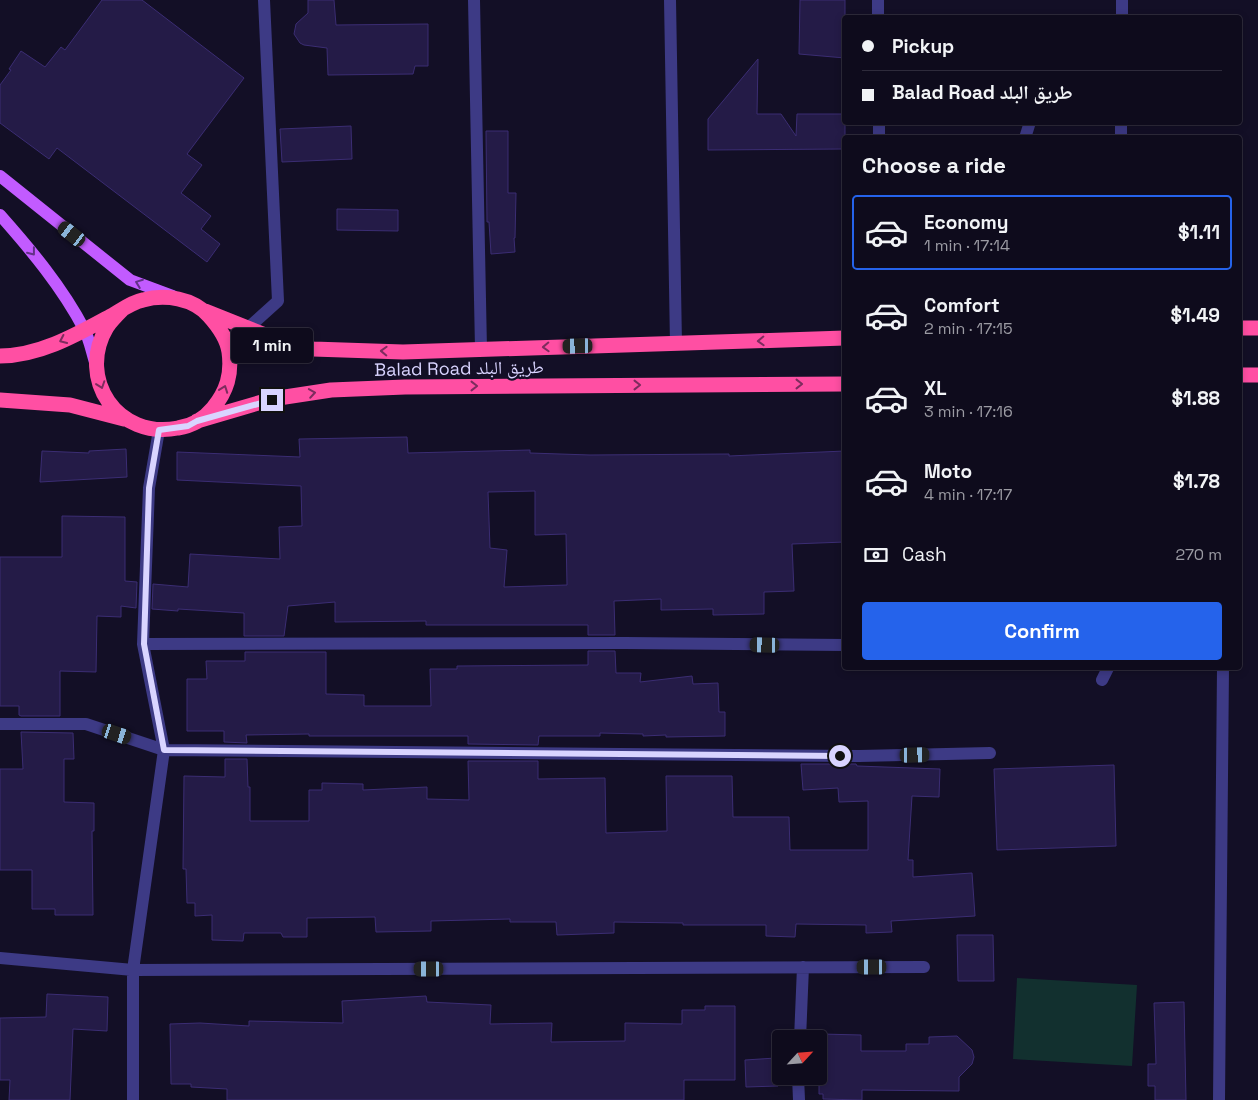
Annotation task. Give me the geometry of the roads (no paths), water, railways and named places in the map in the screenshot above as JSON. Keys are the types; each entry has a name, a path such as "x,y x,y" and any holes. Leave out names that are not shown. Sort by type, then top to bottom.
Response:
{"highway":[{"path":"0,356 9,356 52,345 85,330 141,300 161,297 184,300 205,311 220,329 229,350 230,374 222,396 208,414 188,426 159,430 145,428 126,419 70,405 0,400"},
{"path":"122,310 108,325 99,344 96,366 100,386 110,405 126,419"},
{"name":"Balad Road طريق البلد","path":"205,311 275,339 313,349 403,352 842,338"},
{"path":"1242,328 1258,328"},
{"path":"1242,375 1258,375"},
{"name":"Balad Road طريق البلد","path":"197,421 272,400 331,390 414,387 842,384"}],"main road":[{"path":"0,176 130,280 184,300"},
{"path":"0,215 30,248 58,287 85,330 96,366"}],"street":[{"path":"248,328 278,301 264,0"},
{"path":"474,0 481,349"},
{"path":"670,0 676,344"},
{"path":"878,0 878,15"},
{"path":"1122,0 1122,15"},
{"path":"133,1100 133,970 164,750 144,644 149,488 159,430"},
{"path":"144,644 842,645"},
{"path":"1102,680 1107,670"},
{"path":"1219,1100 1223,670"},
{"path":"0,724 86,724 164,750 859,756 990,754"},
{"path":"0,958 133,970 924,967"},
{"path":"800,1030 803,967"},
{"path":"798,1085 799,1100"}]}
